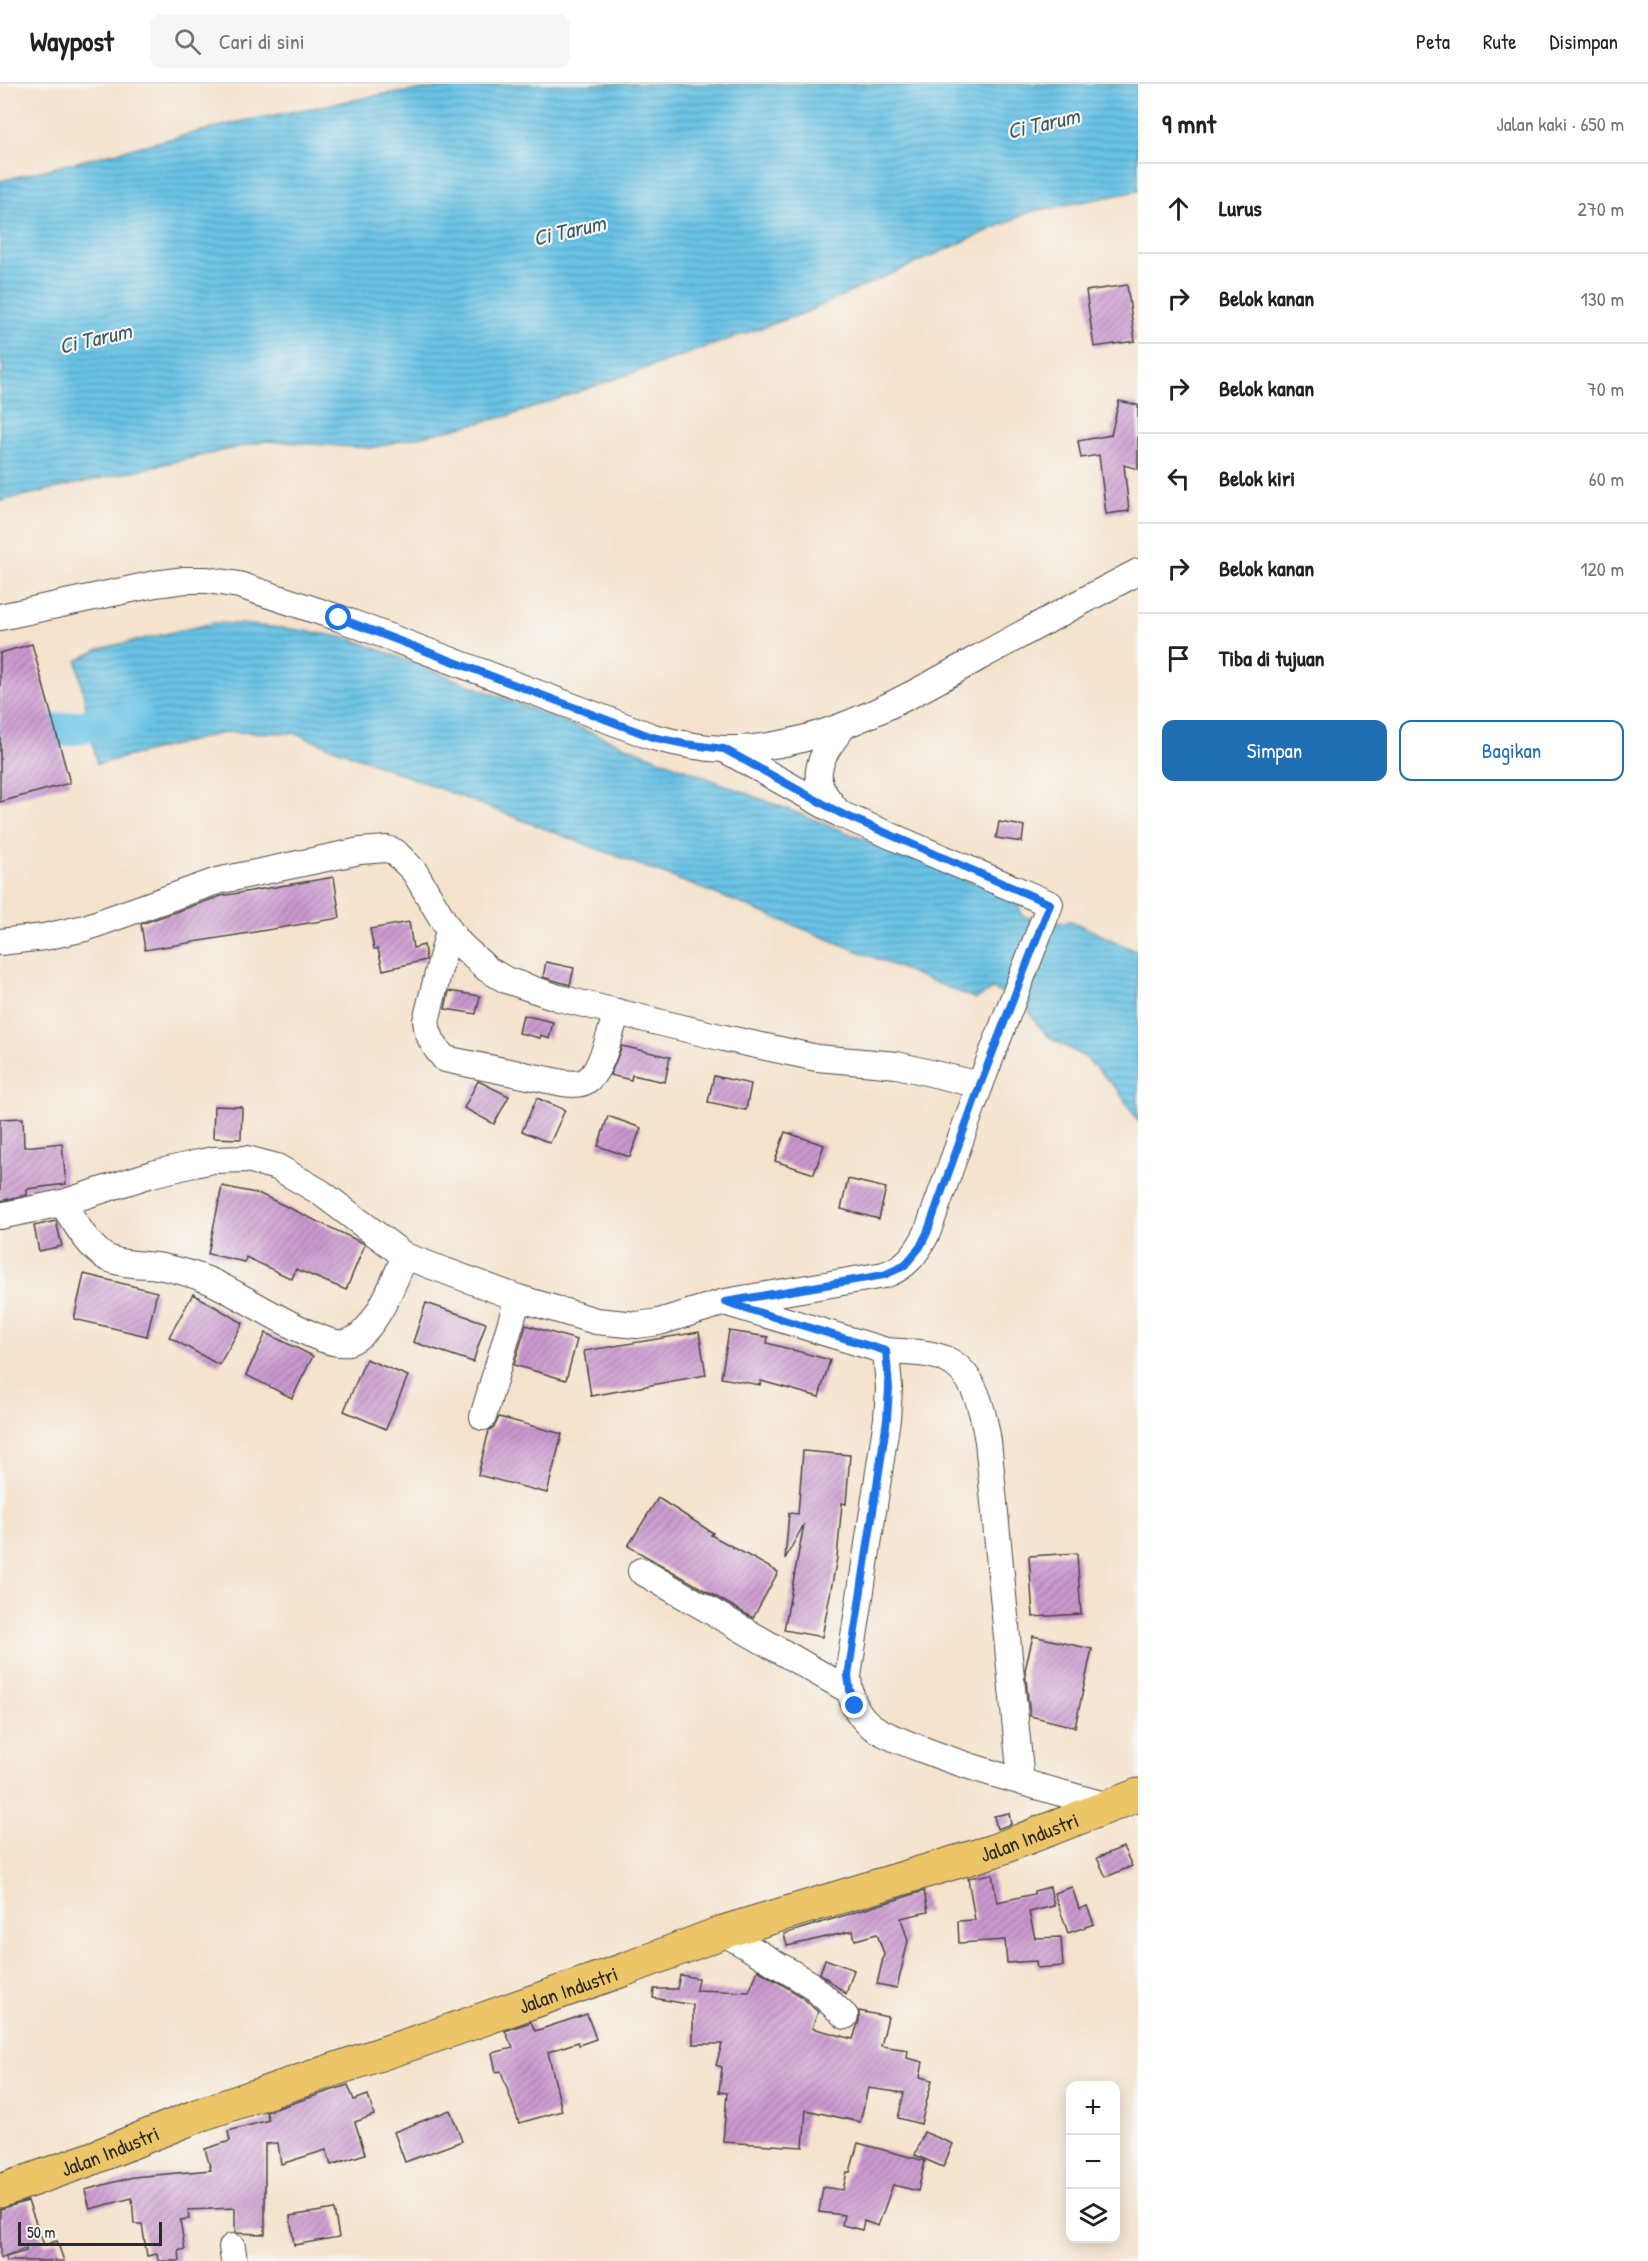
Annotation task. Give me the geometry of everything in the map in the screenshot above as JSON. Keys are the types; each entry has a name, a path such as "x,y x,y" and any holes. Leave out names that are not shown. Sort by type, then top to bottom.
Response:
{"main road":[{"name":"Jalan Industri","path":"0,2191 88,2160 199,2115 626,1970 723,1932 993,1851 1124,1801"}],"street":[{"path":"0,617 155,584 207,580 238,585 339,618 652,737 724,749 764,745 844,726 915,693 1138,572"},
{"path":"840,813 821,788 820,770 829,744 844,726"},
{"path":"0,1216 62,1203 152,1174 194,1164 213,1160 247,1159 278,1167 320,1192 405,1256 518,1298 596,1321 636,1325 666,1320 725,1302 884,1275 904,1266 920,1247 927,1233 980,1085 1050,904 840,813 724,749"},
{"path":"0,942 44,937 85,928 217,881 378,849 395,852 414,871 449,930 468,952 495,975 559,998 803,1055 897,1065 980,1085"},
{"path":"449,930 426,1021 427,1034 445,1059 563,1083 585,1082 592,1077 598,1067 617,1012"},
{"path":"62,1203 88,1241 106,1257 117,1261 167,1268 211,1281 317,1338 337,1344 353,1341 367,1330 387,1296 405,1256"},
{"path":"483,1417 518,1298"},
{"path":"725,1302 886,1351 928,1354 947,1360 962,1371 974,1388 983,1412 988,1441 1020,1781"},
{"path":"886,1351 889,1388 887,1419 848,1676 850,1690 861,1715 871,1726 888,1735 956,1763 1020,1781 1124,1801"},
{"path":"641,1571 850,1690"},
{"path":"723,1932 810,1984 845,2016"}],"water":[{"name":"Ci Tarum","path":"484,84 1138,84 1138,191 1030,212 804,313 512,415 371,448 266,441 0,501 0,374 4,373 0,355 0,181 238,122 385,94"},
{"path":"214,623 283,628 352,639 1017,899 1022,916 1050,924 1071,921 1138,952 1138,1121 1118,1090 1085,1057 1050,1038 1036,1023 1024,1001 992,989 976,999 729,899 294,733 227,732 97,764 77,661 99,649"}],"building":[{"path":"1127,285 1135,341 1094,347 1086,291"},
{"path":"1119,401 1138,405 1138,469 1124,465 1129,511 1106,514 1099,455 1081,458 1078,441 1111,435"},
{"path":"32,644 70,783 0,802 0,653"},
{"path":"999,822 1024,826 1022,842 996,838"},
{"path":"334,877 340,918 145,950 141,924 221,896"},
{"path":"409,922 413,948 424,945 426,960 383,970 378,949 374,949 370,929"},
{"path":"546,962 574,968 570,985 543,977"},
{"path":"449,991 480,996 476,1014 445,1009"},
{"path":"523,1015 553,1022 549,1039 541,1035 540,1038 519,1033"},
{"path":"622,1046 670,1057 665,1082 632,1075 631,1080 610,1075"},
{"path":"714,1076 751,1084 746,1110 708,1102"},
{"path":"478,1081 509,1096 494,1124 464,1108"},
{"path":"537,1098 565,1110 550,1143 522,1131"},
{"path":"214,1106 242,1107 241,1139 213,1138"},
{"path":"608,1116 641,1128 630,1157 598,1146"},
{"path":"23,1118 24,1147 62,1143 66,1184 27,1189 27,1195 0,1201 0,1119"},
{"path":"785,1132 824,1145 814,1174 775,1161"},
{"path":"848,1179 886,1188 879,1219 841,1209"},
{"path":"222,1186 260,1194 365,1244 346,1290 296,1269 292,1279 246,1257 245,1262 208,1254"},
{"path":"56,1221 62,1246 39,1251 34,1226"},
{"path":"84,1274 157,1292 147,1336 74,1319"},
{"path":"193,1294 243,1323 219,1365 169,1337"},
{"path":"426,1303 486,1323 473,1362 413,1342"},
{"path":"526,1325 577,1340 566,1380 514,1365"},
{"path":"729,1331 768,1337 767,1343 830,1360 819,1397 761,1381 760,1385 721,1378"},
{"path":"699,1332 706,1375 591,1396 584,1351"},
{"path":"266,1333 313,1356 292,1398 246,1375"},
{"path":"366,1359 408,1376 386,1429 344,1411"},
{"path":"499,1417 562,1434 547,1493 478,1475 489,1430 494,1427"},
{"path":"803,1451 850,1455 846,1504 842,1503 837,1558 822,1637 784,1630 804,1524 785,1559 789,1513 798,1514"},
{"path":"658,1498 713,1533 711,1535 778,1572 753,1618 628,1546"},
{"path":"1077,1553 1081,1614 1033,1617 1029,1556"},
{"path":"1033,1636 1092,1649 1075,1727 1030,1716 1025,1670"},
{"path":"1009,1813 1011,1824 997,1829 994,1816"},
{"path":"1123,1847 1132,1866 1106,1877 1097,1858"},
{"path":"992,1874 997,1902 1034,1894 1034,1891 1050,1887 1054,1906 1029,1912 1035,1938 1061,1937 1063,1966 1037,1968 1036,1961 1007,1963 1005,1940 959,1943 958,1921 975,1920 968,1878"},
{"path":"1072,1887 1079,1909 1087,1906 1094,1924 1068,1933 1054,1893"},
{"path":"924,1891 928,1912 901,1918 908,1941 897,1988 877,1984 884,1954 877,1934 855,1940 853,1931 787,1946 784,1934"},
{"path":"825,1959 854,1970 846,1994 820,1973"},
{"path":"758,1970 801,1996 818,2012 812,2028 853,2039 859,2020 859,2011 888,2017 881,2046 908,2050 907,2058 923,2062 920,2077 932,2080 921,2124 898,2118 904,2093 868,2088 860,2122 806,2110 803,2147 723,2142 727,2093 719,2092 722,2067 716,2065 722,2044 693,2044 693,2005 653,1998 654,1989 677,1989 680,1975 698,1978 696,1990 749,1992"},
{"path":"587,2014 596,2039 579,2045 578,2042 548,2052 562,2111 519,2123 501,2071 496,2072 492,2053 513,2048 505,2031 531,2022 535,2031"},
{"path":"348,2085 354,2100 368,2095 374,2115 355,2122 365,2154 331,2165 326,2150 281,2164 278,2143 265,2144 265,2234 235,2233 235,2208 188,2210 189,2219 180,2220 185,2250 179,2250 180,2261 158,2261 157,2254 147,2256 142,2224 134,2224 132,2198 90,2209 85,2190 133,2177 211,2170 205,2149 230,2141 228,2131 269,2120 266,2112"},
{"path":"450,2110 462,2141 405,2162 394,2132"},
{"path":"924,2132 953,2144 943,2167 915,2155"},
{"path":"858,2143 925,2161 918,2191 893,2185 878,2226 864,2221 862,2230 842,2225 844,2215 819,2212 823,2187 843,2190"},
{"path":"28,2201 44,2245 57,2241 64,2261 6,2261 6,2257 26,2251 26,2248 0,2258 0,2209"},
{"path":"334,2209 339,2237 294,2245 290,2216"}],"waterway":[{"path":"0,740 136,718"}],"route":[{"path":"339,618 652,737 724,749 840,813 1050,904 980,1085 927,1233 912,1257 904,1266 884,1275 725,1302 886,1351 889,1388 887,1419 848,1676 855,1706"}]}
